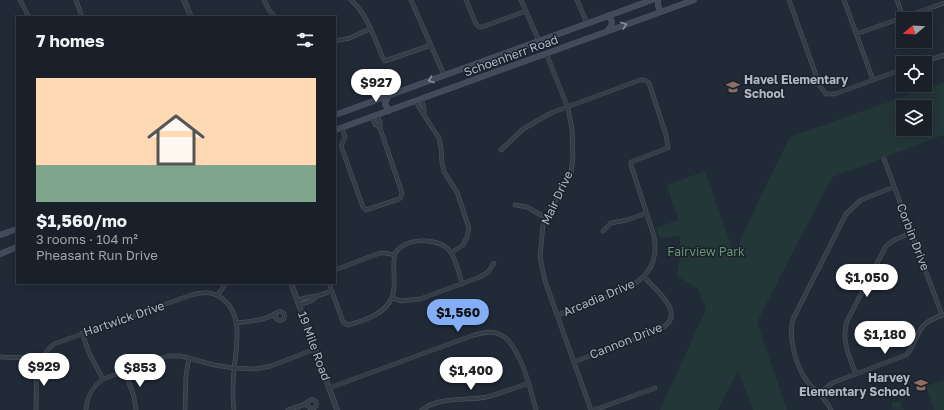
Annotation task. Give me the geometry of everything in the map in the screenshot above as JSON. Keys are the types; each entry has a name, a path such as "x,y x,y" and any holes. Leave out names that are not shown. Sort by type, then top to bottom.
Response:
{"main road":[{"name":"Schoenherr Road","path":"336,115 652,0"},
{"path":"658,0 658,6 661,12"},
{"name":"Schoenherr Road","path":"336,130 694,0"},
{"path":"606,32 612,24 612,20 609,16"},
{"path":"388,96 385,104 388,111"},
{"path":"0,235 16,229"},
{"path":"0,254 16,247"}],"street":[{"path":"20,0 28,16"},
{"path":"76,0 82,16"},
{"path":"184,0 191,16"},
{"path":"264,0 274,16"},
{"path":"351,0 359,7 385,61 431,45"},
{"path":"411,0 444,75"},
{"path":"466,0 476,24 482,27 526,11"},
{"path":"521,0 539,41"},
{"path":"577,0 587,23"},
{"path":"789,0 820,86 826,94 836,94 896,72"},
{"path":"844,0 873,80"},
{"path":"897,0 902,12"},
{"path":"918,12 944,3"},
{"path":"856,34 896,20"},
{"path":"336,41 350,38 370,29"},
{"name":"Mair Drive","path":"546,53 568,108 574,157 571,174 546,218 542,233 540,257 545,281 591,410"},
{"path":"932,59 944,55"},
{"name":"Arcadia Drive","path":"557,315 625,290 644,277 653,261 656,248 647,213 630,165 631,162 668,148 649,83 645,80 640,80 568,108"},
{"path":"419,100 420,110 439,138 442,148 442,163 444,172 457,192 469,228 463,245 451,253"},
{"path":"501,150 523,129 551,113 568,108"},
{"path":"342,128 345,137 341,146 363,207 366,210 399,199 402,193 380,128 375,124 375,116"},
{"name":"Corbin Drive","path":"884,159 943,315"},
{"path":"831,410 827,401 807,382 800,369 791,338 793,319 846,214 861,200 894,187"},
{"path":"515,205 527,207 546,218"},
{"path":"603,231 611,222 627,220 647,213"},
{"path":"856,374 845,341 844,330 847,321 886,246 894,240 911,233"},
{"path":"329,284 343,322 348,325 372,317 387,306 392,298 394,287 395,255 401,246 413,241 437,242 442,244 451,253 462,284"},
{"path":"336,270 380,253 395,255"},
{"path":"392,298 401,302 420,299 484,275 494,263"},
{"name":"Cannon Drive","path":"574,362 667,326 672,316 671,309 664,298 644,277"},
{"path":"225,284 218,295 231,307 236,322 234,410"},
{"name":"19 Mile Road","path":"291,284 337,410"},
{"path":"299,303 311,301 317,296 332,291"},
{"name":"Hartwick Drive","path":"39,362 45,352 54,344 82,333 191,295 206,293 218,295"},
{"path":"236,322 272,316 279,311 285,315 282,320 272,316"},
{"path":"276,313 277,318"},
{"path":"820,393 832,383 906,355 911,349 923,326 931,320 943,315"},
{"path":"329,388 474,335 489,332 502,335 510,341 517,352 536,410"},
{"path":"82,333 90,355 103,379"},
{"path":"86,410 88,396 96,384 103,379 168,356 176,355 208,364 234,368 255,369 271,366 315,349"},
{"path":"0,357 26,358 39,362 36,410"},
{"path":"185,410 186,375 189,358"},
{"path":"125,371 134,397 136,410"},
{"path":"422,410 427,406 436,403 487,397 528,383"},
{"path":"594,410 655,388"},
{"path":"288,410 314,400 316,403 314,408 303,405"},
{"path":"308,402 308,407"}],"green space":[{"name":"Fairview Park","path":"944,82 944,135 833,177 757,322 787,410 753,410 738,371 718,410 660,410 706,309 698,289 677,276 681,249 679,236 660,238 656,228 678,220 667,185 705,171 734,254 790,137 916,92 932,92 932,86"},
{"path":"944,380 944,410 934,410 926,386"},
{"path":"892,402 901,402 901,409 892,409"}],"place":[{"name":"Havel Elementary School","path":"733,87"},
{"name":"Harvey Elementary School","path":"921,385"}]}
